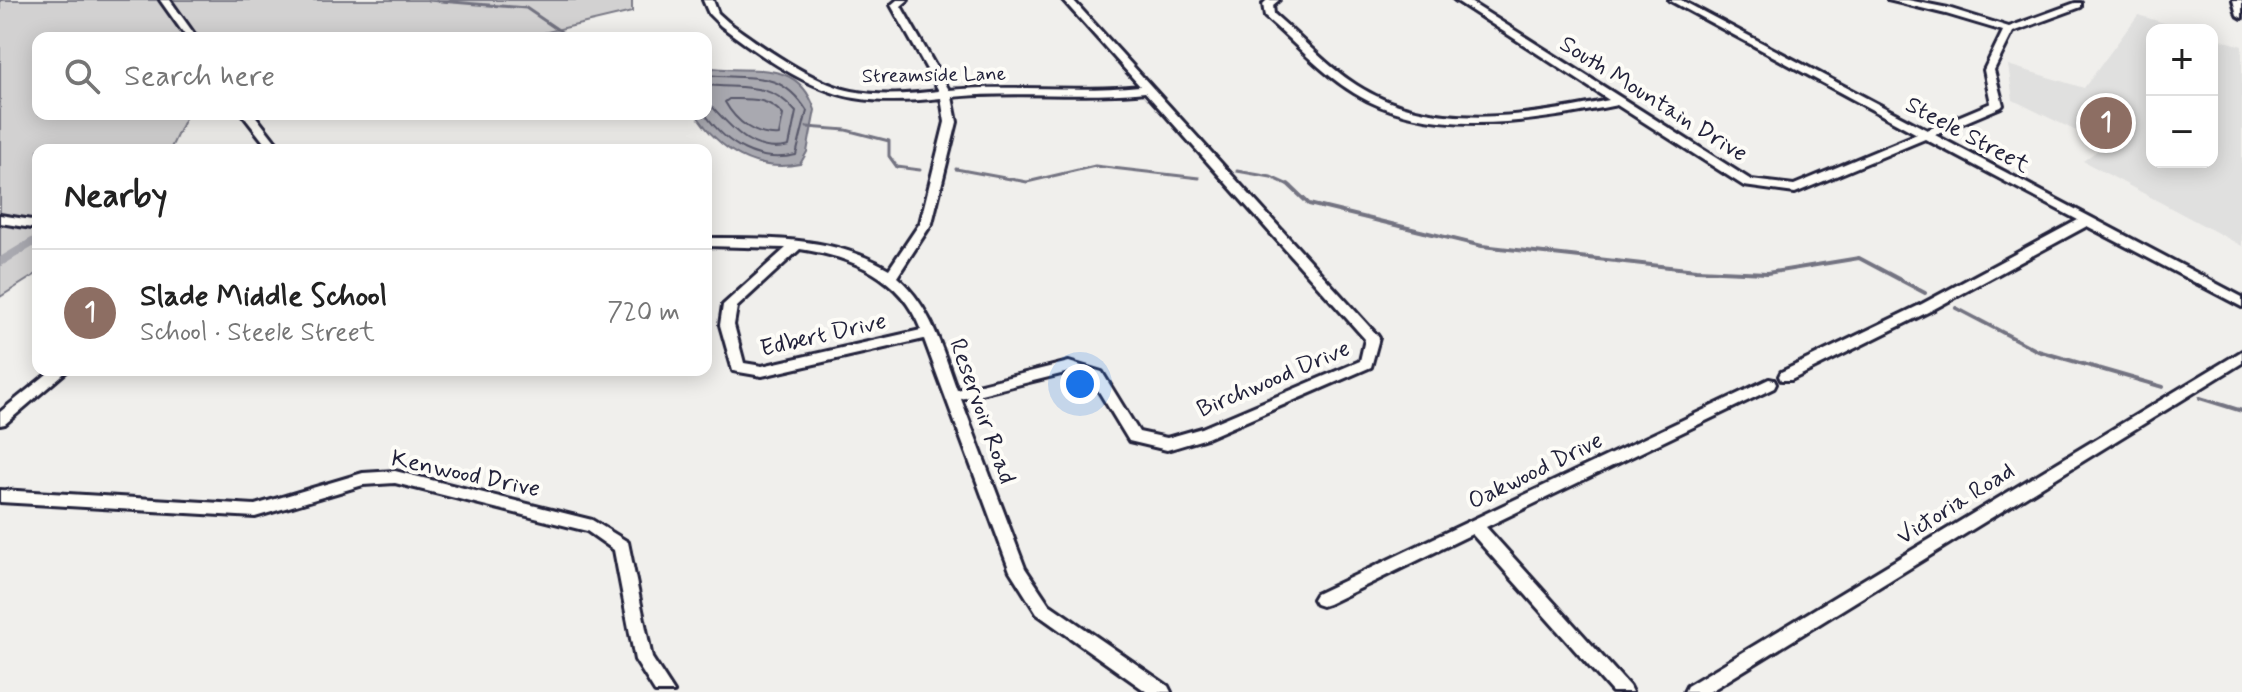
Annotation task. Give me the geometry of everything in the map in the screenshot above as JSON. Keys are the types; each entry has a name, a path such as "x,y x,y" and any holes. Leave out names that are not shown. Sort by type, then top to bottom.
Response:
{"street":[{"path":"165,0 188,32"},
{"name":"Streamside Lane","path":"708,0 719,20 792,68 836,91 894,98 995,89 1109,94 1146,89"},
{"name":"Birchwood Drive","path":"952,396 1069,367 1097,376 1134,437 1167,444 1207,432 1366,364 1372,338 1068,0"},
{"path":"1274,0 1268,4 1269,15 1359,92 1393,109 1441,117 1499,117 1618,101"},
{"name":"South Mountain Drive","path":"1460,0 1748,183 1768,188 1795,189 1997,105 1989,70 2009,30"},
{"name":"Steele Street","path":"1674,0 2242,303"},
{"path":"1893,0 1948,11 2009,30 2078,5"},
{"path":"2238,0 2242,15"},
{"path":"891,276 921,231 930,211 951,131 946,94 900,3"},
{"path":"253,120 271,144"},
{"path":"0,219 32,224"},
{"path":"1786,376 1927,307 2086,221"},
{"name":"Reservoir Road","path":"712,242 798,244 840,251 891,276 914,301 929,333 1018,571 1043,609 1162,692"},
{"name":"Edbert Drive","path":"798,244 730,305 727,325 738,367 762,371 929,333"},
{"name":"Victoria Road","path":"1693,692 2242,356"},
{"path":"0,420 54,376"},
{"name":"Oakwood Drive","path":"1322,599 1769,384"},
{"name":"Kenwood Drive","path":"0,496 255,511 363,479 395,477 592,526 622,547 644,660 665,692"},
{"path":"1475,526 1623,692"}],"shaded area":[{"path":"0,0 632,0 632,12 547,32 32,32 32,120 184,120 173,144 32,144 32,277 0,297"},
{"path":"2138,15 2167,24 2146,24 2146,168 2218,168 2218,39 2242,46 2242,246 2083,161 2105,145 2013,100 2008,65 2084,88"}],"water":[{"path":"712,68 784,74 807,93 815,110 807,152 800,164 784,166 754,162 727,148 700,120 712,120"}],"waterway":[{"path":"428,0 526,8 561,32"},
{"path":"807,127 846,130 889,141 889,156 897,167 920,170"},
{"path":"956,169 1027,182 1095,166 1199,178"},
{"path":"1237,171 1271,177 1289,185"},
{"path":"1289,185 1309,204 1482,246 1696,270 1767,273 1859,258 1925,293"},
{"path":"0,263 32,242"},
{"path":"1956,308 2038,351 2163,387"},
{"path":"2200,398 2242,411"}],"place":[{"name":"Slade Middle School","path":"2106,123"}]}
